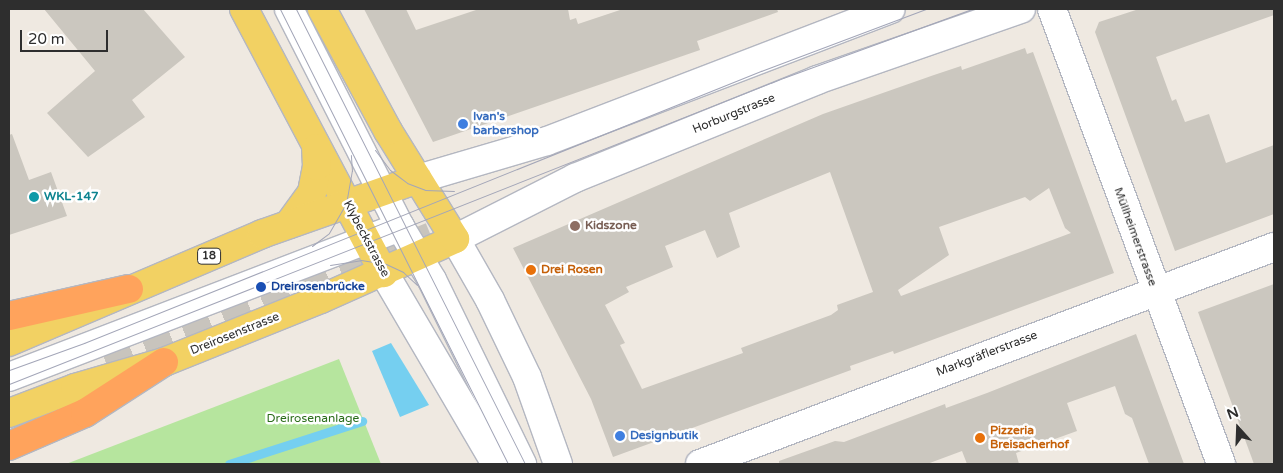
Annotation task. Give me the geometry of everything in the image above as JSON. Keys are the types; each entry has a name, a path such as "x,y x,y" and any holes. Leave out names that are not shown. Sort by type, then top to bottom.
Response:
{"highway":[{"path":"9,316 129,288"},
{"path":"9,446 85,413 164,362"}],"main road":[{"name":"Klybeckstrasse","path":"244,9 316,148 384,273"},
{"path":"322,9 365,92 455,240"},
{"path":"289,224 312,192 317,166 316,148"},
{"name":"18","path":"9,342 129,288 289,224 418,179"},
{"name":"Dreirosenstrasse","path":"9,413 75,388 164,362 384,273 455,240"}],"street":[{"path":"289,9 400,226 418,257 522,464"},
{"path":"418,179 548,141 890,9"},
{"name":"Horburgstrasse","path":"455,240 575,178 816,80 1021,9"},
{"name":"Müllheimerstrasse","path":"1052,9 1221,464"},
{"path":"9,377 400,226"},
{"path":"455,240 490,300 527,377 558,464"},
{"name":"Markgräflerstrasse","path":"700,464 1155,290 1274,247"},
{"name":"Klybeckstrasse","path":"384,273 496,464"}],"green space":[{"name":"Dreirosenanlage","path":"339,359 381,464 66,464"}],"water":[{"path":"391,343 429,405 400,417 372,351"}],"building":[{"path":"44,9 143,9 185,57 132,100 145,117 88,157 47,113 95,71"},
{"path":"364,9 406,9 416,30 479,9 568,9 570,20 576,18 578,24 623,9 777,9 778,12 697,41 700,50 433,142"},
{"path":"1139,9 1274,9 1274,15 1156,57 1172,101 1176,99 1185,122 1209,114 1226,163 1274,145 1274,214 1175,251 1095,32 1099,22"},
{"path":"1025,48 1027,54 1033,52 1114,273 894,354 893,351 850,366 851,370 613,457 591,399 513,248 823,114 961,66 962,70","holes":["830,172 873,292 837,305 838,310 831,315 741,348 743,353 642,389 620,345 625,343 605,305 629,292 626,287 673,267 665,246 705,230 717,258 740,247 729,213","1049,188 1065,228 1071,233 901,296 898,290 949,255 939,227 1025,197 1030,201"]},
{"name":"WKL-147","path":"12,134 29,180 51,172 67,216 9,235 9,135"},
{"path":"1274,284 1274,464 1254,464 1198,312"},
{"path":"1136,334 1184,464 1149,464 1132,418 1125,414 1115,386 1067,403 1077,431 1016,453 1019,464 967,464 962,451 927,464 779,464 779,461 835,441 844,442 945,404 946,408"}],"waterway":[{"path":"229,464 362,421"}],"tunnel":[{"path":"108,368 431,236"}],"tram line":[{"path":"280,9 508,464"},
{"path":"296,9 525,464"},
{"path":"9,370 84,343 761,71 926,9"},
{"path":"9,384 783,78 972,9"},
{"path":"375,150 390,170 407,183 425,190 454,191"},
{"path":"312,246 329,233 346,204 352,171 351,155"},
{"path":"330,265 361,260 386,264 403,272 417,285"}],"place":[{"name":"Ivan's barbershop","path":"463,124"},
{"name":"WKL-147","path":"34,197"},
{"name":"Kidszone","path":"575,226"},
{"name":"Drei Rosen","path":"531,270"},
{"name":"Dreirosenbrücke","path":"261,287"},
{"name":"Designbutik","path":"620,436"},
{"name":"Pizzeria Breisacherhof","path":"980,438"}]}
